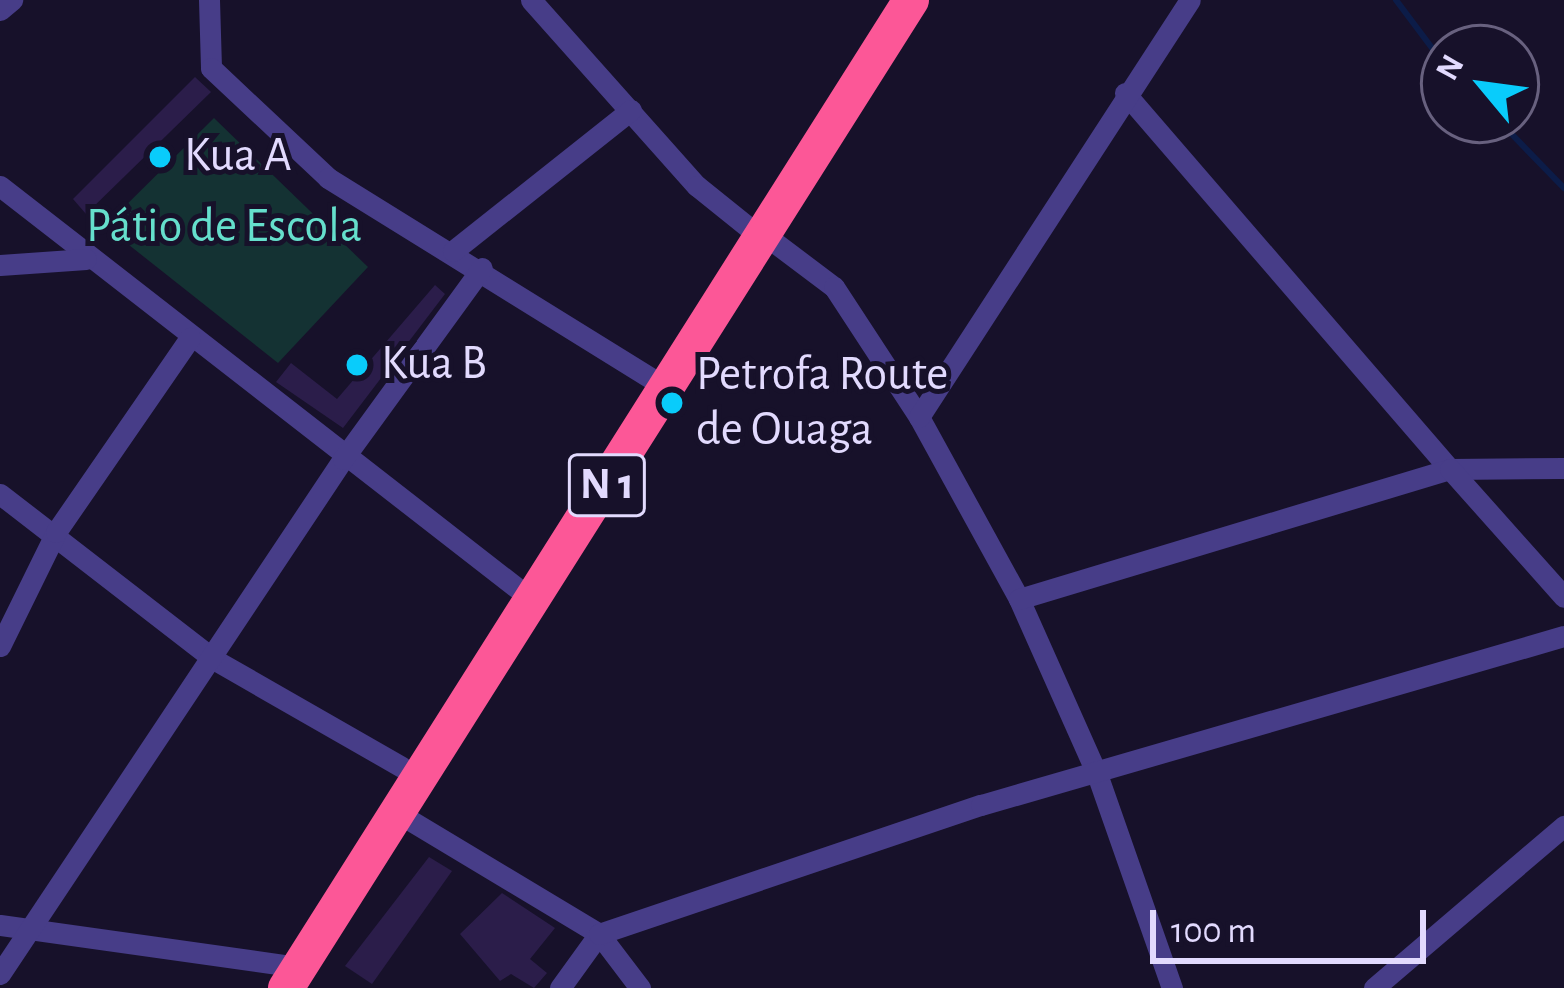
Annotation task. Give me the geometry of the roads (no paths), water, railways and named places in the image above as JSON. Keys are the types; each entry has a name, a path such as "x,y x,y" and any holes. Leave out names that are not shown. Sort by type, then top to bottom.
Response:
{"highway":[{"name":"N 1","path":"757,232 883,0"},
{"name":"N 1","path":"280,976 398,813 693,332 911,0"},
{"name":"N 1","path":"280,976 402,767 651,378 693,332"}],"street":[{"path":"0,10 12,0"},
{"path":"209,0 211,68 328,178 482,268 651,378"},
{"path":"531,0 697,186 834,287 919,417 1019,599 1097,774 1172,988"},
{"path":"919,417 1125,93 1190,0"},
{"path":"1125,93 1564,596"},
{"path":"453,251 631,110"},
{"path":"0,186 343,459 517,588"},
{"path":"0,265 86,259"},
{"path":"0,974 215,659 343,459 482,268"},
{"path":"0,646 56,532 190,338"},
{"path":"1019,599 1450,470 1564,468"},
{"path":"0,494 56,532 215,659 402,767"},
{"path":"560,988 599,934 981,805 1564,636"},
{"path":"398,813 599,934 640,988"},
{"path":"1374,988 1564,826"},
{"path":"0,925 27,934 280,976"}],"waterway":[{"path":"1396,0 1420,32"},
{"path":"1521,144 1564,188"}],"place":[{"name":"Kua A","path":"160,157"},
{"name":"Kua B","path":"357,365"},
{"name":"Petrofa Route de Ouaga","path":"672,403"}],"park label":[{"name":"Pátio de Escola","path":"224,228"}]}
